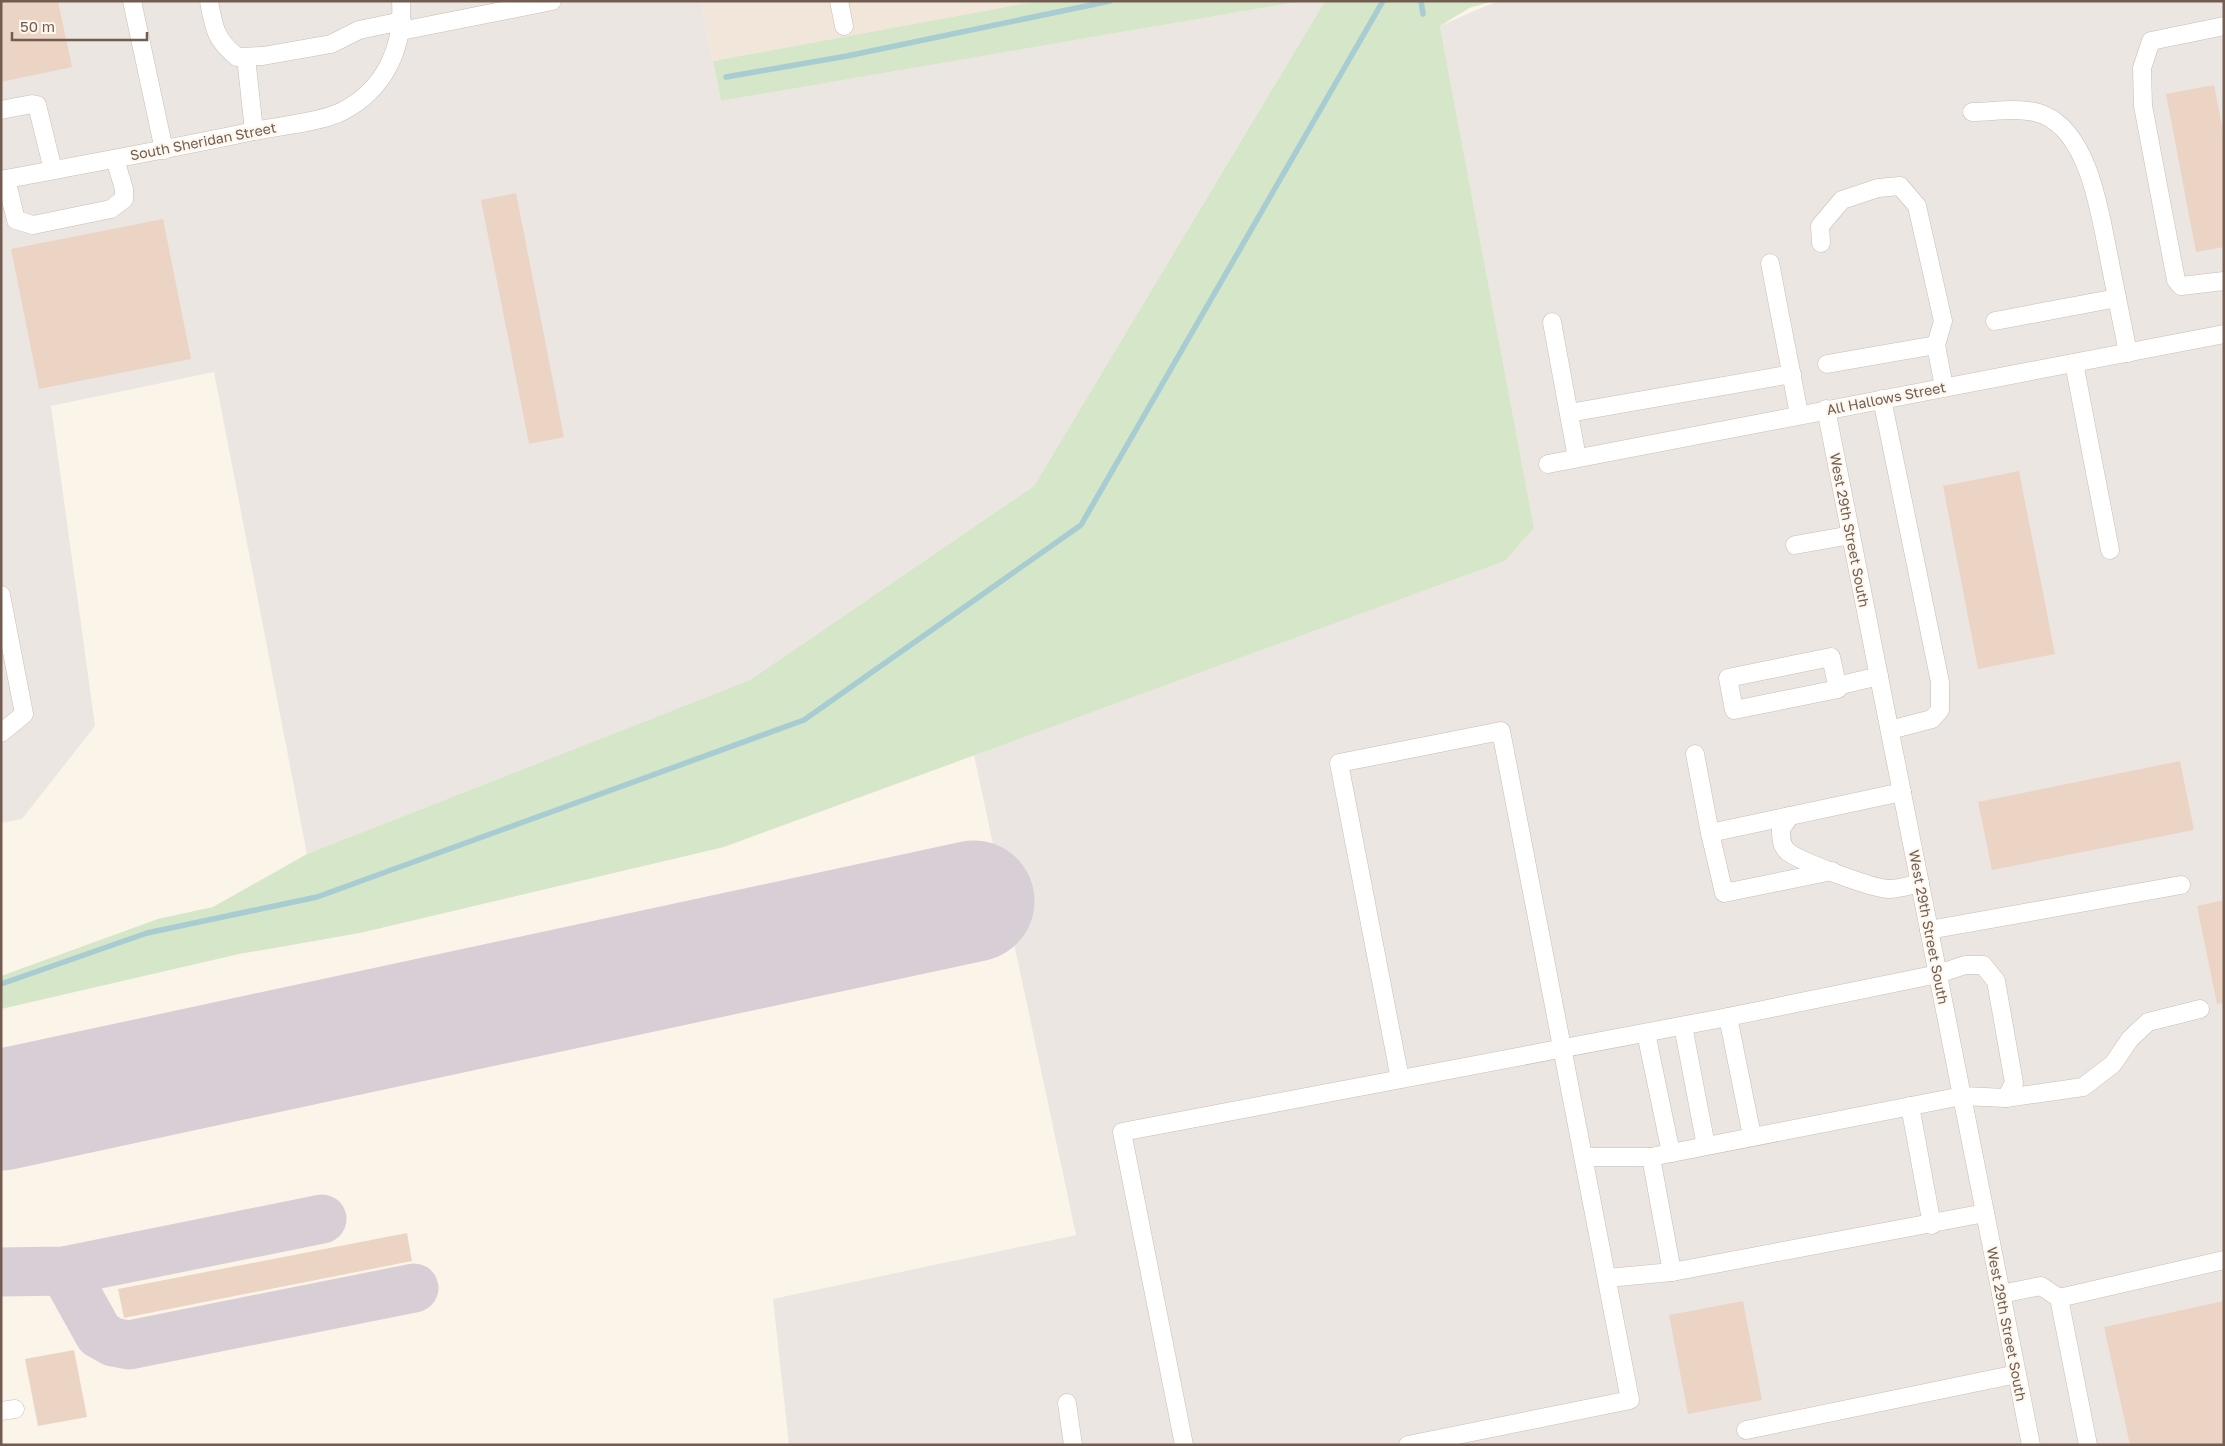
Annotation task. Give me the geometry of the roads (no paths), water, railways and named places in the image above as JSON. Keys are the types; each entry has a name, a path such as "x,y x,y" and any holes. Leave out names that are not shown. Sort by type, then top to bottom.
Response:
{"street":[{"path":"132,1 164,150"},
{"path":"209,1 214,29 222,44 237,57 263,56 330,44 359,30 402,26 552,1"},
{"path":"401,1 402,26"},
{"path":"839,1 844,26"},
{"name":"South Sheridan Street","path":"3,179 164,150 342,112 365,94 388,70 402,26"},
{"path":"2224,26 2151,41 2142,68 2144,117 2176,280 2181,286 2188,287 2224,280"},
{"path":"246,57 254,131"},
{"path":"1,110 32,104 38,106 53,170"},
{"path":"1972,112 2031,111 2045,116 2059,125 2074,143 2086,166 2096,197 2128,353"},
{"path":"3,179 16,220 32,225 111,209 124,199 124,188 115,158"},
{"path":"1821,243 1820,226 1842,200 1878,188 1900,186 1917,206 1943,321 1936,345 1944,387"},
{"path":"1770,263 1800,414"},
{"path":"1995,321 2117,298"},
{"path":"1552,322 1577,458"},
{"name":"All Hallows Street","path":"1548,464 1882,398 2224,334"},
{"path":"1827,364 1936,345"},
{"path":"2074,363 2110,550"},
{"path":"1569,412 1792,374"},
{"path":"1882,398 1940,682 1940,710 1932,720 1890,730"},
{"name":"West 29th Street South","path":"1826,409 2031,1445"},
{"path":"1794,545 1851,535"},
{"path":"1,595 24,714 1,733"},
{"path":"1831,657 1837,686 1838,689 1734,710 1728,678 1831,657"},
{"path":"1837,686 1879,676"},
{"path":"1400,1079 1339,763 1501,731 1630,1400 1408,1445"},
{"path":"1695,754 1724,893 1834,871"},
{"path":"1710,832 1902,792"},
{"path":"1790,816 1781,829 1782,842 1787,850 1797,857 1863,882 1889,889 1920,883"},
{"path":"1929,930 2181,885"},
{"path":"1184,1445 1122,1132 1683,1026 1938,974 1965,965 1983,965 1996,980 2014,1083 2006,1098"},
{"path":"1584,1157 1652,1157 1962,1096 2006,1098 2083,1088 2113,1064 2130,1039 2148,1022 2200,1008"},
{"path":"1728,1017 1752,1136"},
{"path":"1683,1026 1706,1146"},
{"path":"1646,1033 1671,1153"},
{"path":"1910,1106 1932,1225"},
{"path":"1652,1157 1672,1272"},
{"path":"1607,1278 1672,1272 1932,1225 1985,1213"},
{"path":"2001,1294 2040,1286 2059,1298 2224,1260"},
{"path":"2059,1298 2088,1445"},
{"path":"1746,1430 2017,1374"},
{"path":"1067,1402 1073,1445"}],"waterway":[{"path":"726,77 847,56 1110,1"},
{"path":"1,984 147,933 317,897 804,720 1081,525 1383,1"},
{"path":"1421,1 1423,14"}]}
